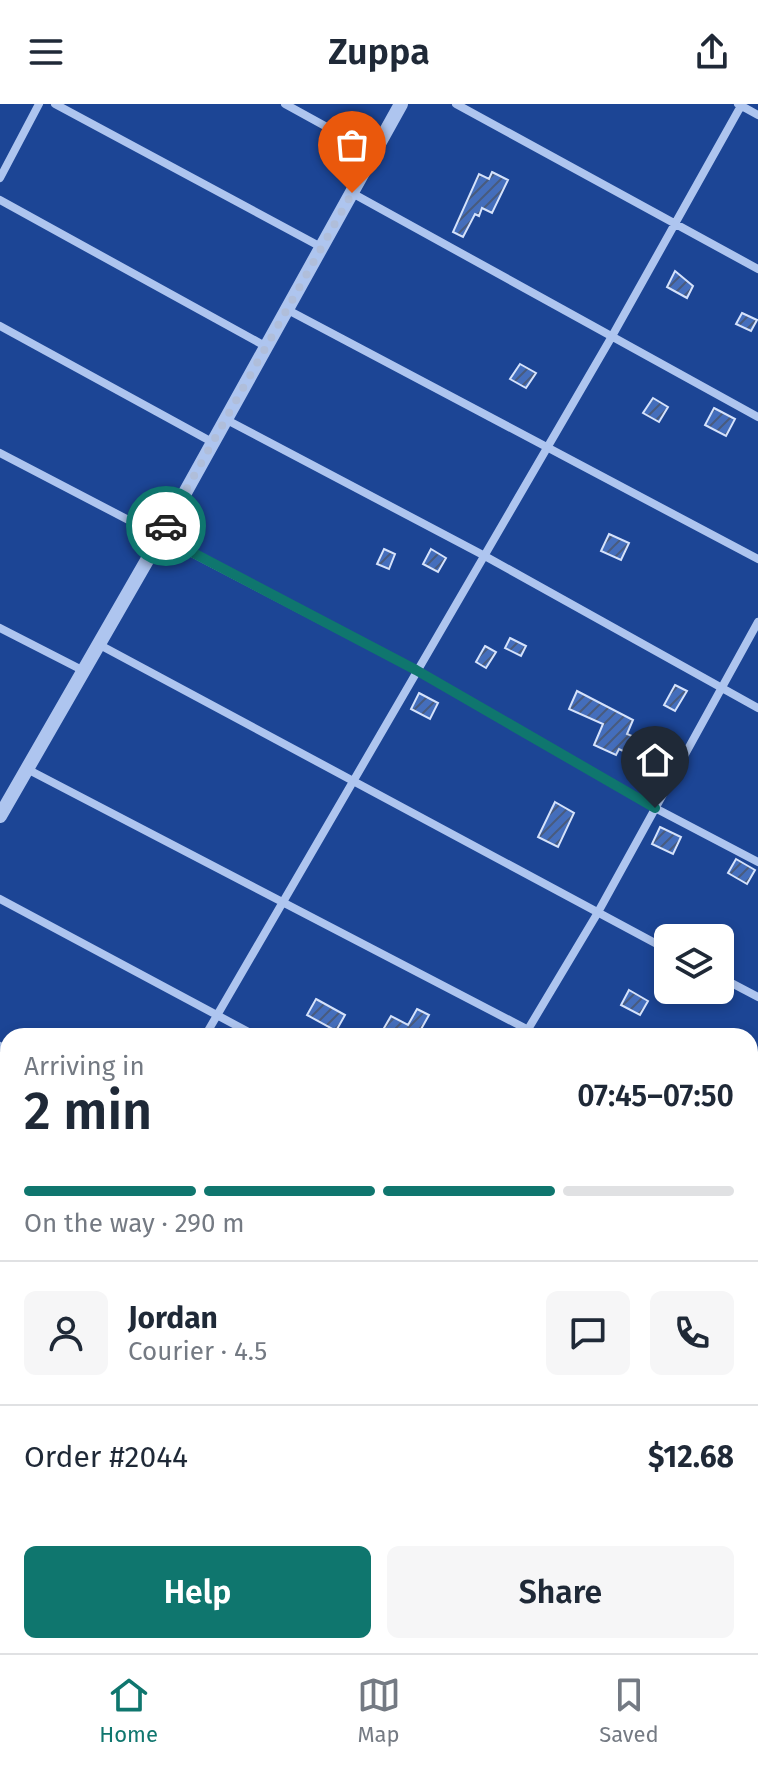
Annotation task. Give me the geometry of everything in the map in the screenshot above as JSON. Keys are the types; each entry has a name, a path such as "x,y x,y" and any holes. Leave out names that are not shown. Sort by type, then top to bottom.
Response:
{"street":[{"path":"0,178 39,104"},
{"path":"55,104 321,247"},
{"path":"285,104 374,153"},
{"path":"0,816 161,536 401,104"},
{"path":"456,104 758,269"},
{"path":"209,1028 676,225 740,105 758,115"},
{"path":"352,193 758,417"},
{"path":"0,200 265,346"},
{"path":"286,309 758,559"},
{"path":"0,326 212,442"},
{"path":"224,418 483,555 758,708"},
{"path":"0,453 416,670 655,808 758,862"},
{"path":"529,1028 597,914 758,622"},
{"path":"0,628 82,670"},
{"path":"98,644 351,783 654,943"},
{"path":"27,769 517,1028"},
{"path":"0,899 241,1028"},
{"path":"734,984 758,997"}],"building":[{"path":"492,172 508,180 492,213 482,208 479,216 475,214 463,237 453,232 479,174 489,179"},
{"path":"675,271 693,286 687,298 667,287"},
{"path":"742,313 757,320 751,331 736,324"},
{"path":"520,364 536,373 526,388 510,379"},
{"path":"653,398 668,407 659,422 643,413"},
{"path":"714,408 735,419 726,436 705,425"},
{"path":"609,534 629,543 621,560 601,551"},
{"path":"384,549 395,554 389,569 377,564"},
{"path":"431,549 446,558 438,572 423,564"},
{"path":"510,638 526,646 521,656 505,648"},
{"path":"485,646 496,652 486,668 476,662"},
{"path":"675,685 687,691 675,711 664,705"},
{"path":"577,691 633,720 627,734 632,736 625,752 619,749 616,755 594,745 603,724 569,709"},
{"path":"419,693 438,703 430,719 411,709"},
{"path":"555,802 574,813 558,847 538,837"},
{"path":"660,827 681,837 673,854 652,844"},
{"path":"736,859 755,870 747,884 728,873"},
{"path":"629,990 648,1001 640,1015 621,1005"},
{"path":"316,999 345,1015 338,1028 331,1028 307,1015"},
{"path":"417,1009 429,1015 422,1028 384,1028 391,1016 408,1025"}],"way so far":[{"path":"166,526 352,193"}],"route":[{"path":"166,526 161,536 416,670 655,808"}]}
